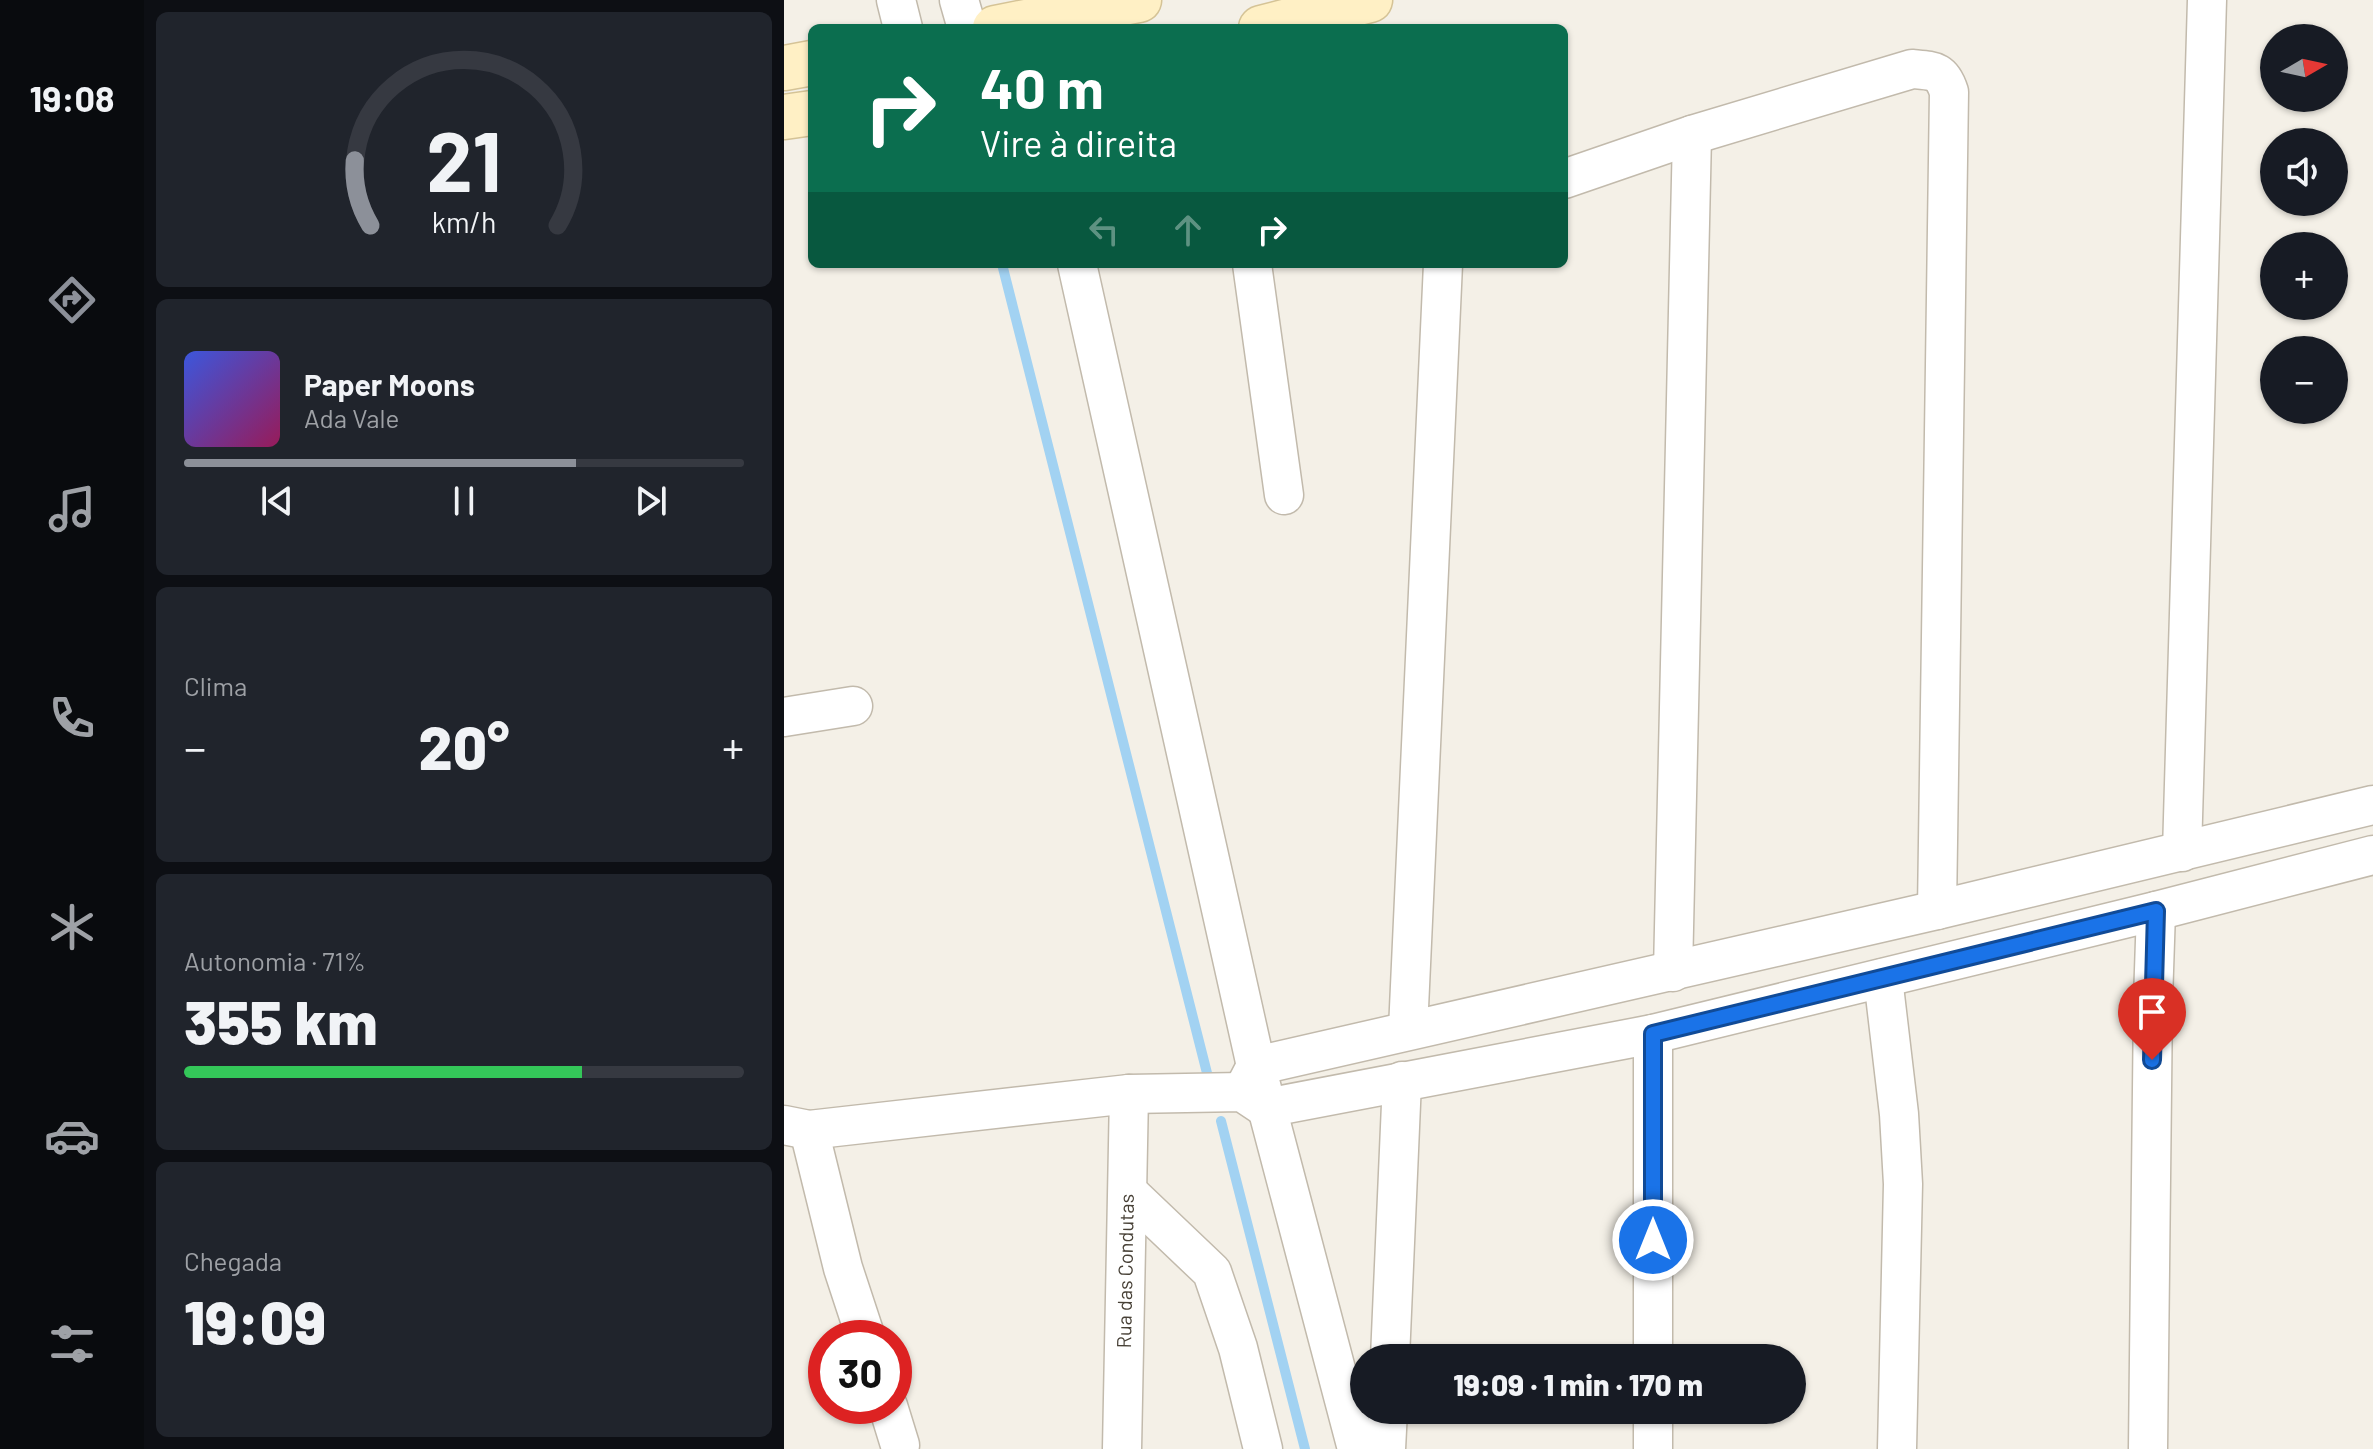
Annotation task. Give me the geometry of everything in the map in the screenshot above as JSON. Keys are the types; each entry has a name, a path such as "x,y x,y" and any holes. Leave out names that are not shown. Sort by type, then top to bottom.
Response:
{"main road":[{"path":"1016,24 1139,0"},
{"path":"1277,24 1370,0"},
{"path":"784,68 808,64"},
{"path":"784,117 808,114"}],"street":[{"path":"896,0 902,24"},
{"path":"959,0 966,24"},
{"path":"2182,852 2207,0"},
{"path":"1568,178 1692,135 1912,69 1934,71 1945,79 1949,92 1937,910"},
{"path":"1673,972 1692,135"},
{"path":"1078,268 1255,1089 1357,1449"},
{"path":"1253,268 1284,495"},
{"path":"1408,1030 1443,268"},
{"path":"784,717 853,706"},
{"path":"1255,1089 1408,1030 1673,972 2373,805"},
{"path":"860,1320 796,1127 1129,1094 1402,1081 1653,1034 2373,855"},
{"path":"2148,1449 2156,911"},
{"path":"1883,978 1899,1114 1903,1184 1897,1449"},
{"path":"1653,1034 1653,1344"},
{"path":"1391,1344 1402,1081"},
{"name":"Rua das Condutas","path":"1122,1449 1129,1094"},
{"path":"1128,1192 1212,1272 1238,1348 1263,1449"},
{"path":"894,1424 900,1445"},
{"path":"1386,1449 1387,1424"},
{"path":"1653,1424 1653,1449"}],"waterway":[{"path":"1003,268 1207,1073"},
{"path":"1221,1121 1305,1449"}],"route":[{"path":"1653,1240 1653,1034 2156,911 2152,1060"}]}
